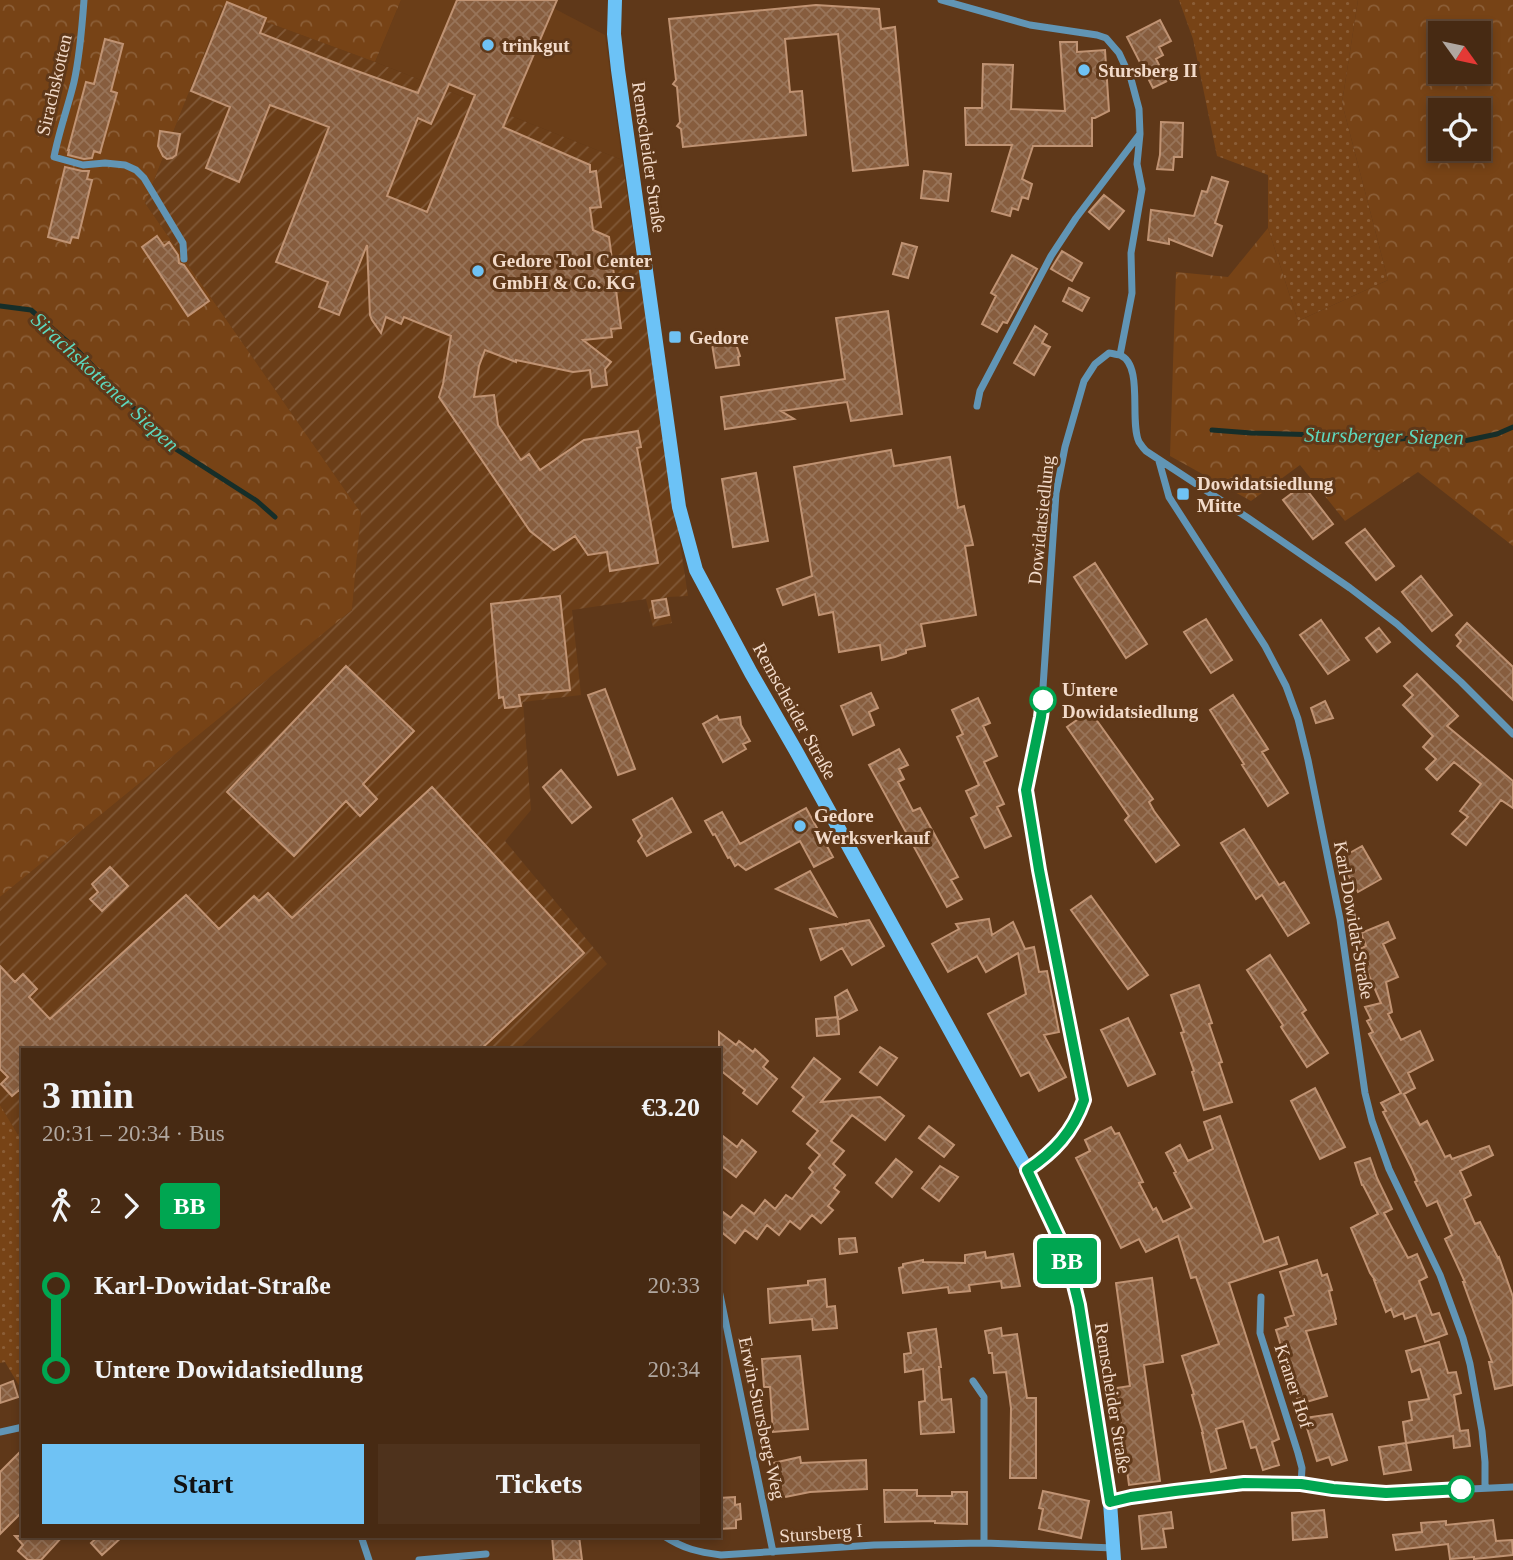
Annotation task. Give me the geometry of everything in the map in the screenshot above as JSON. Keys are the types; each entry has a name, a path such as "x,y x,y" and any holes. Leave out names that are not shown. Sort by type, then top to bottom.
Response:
{"main road":[{"name":"Remscheider Straße","path":"615,0 614,34 618,70 661,383 679,507 696,570 1027,1170 1060,1240 1079,1305 1110,1502 1114,1554"}],"street":[{"name":"Sirachskotten","path":"84,0 74,82 54,157 83,165 105,163 125,165 136,170 144,178 183,243 184,259"},
{"path":"941,0 1030,25 1090,33 1106,38 1119,54 1139,109 1137,164 1142,189 1131,253 1132,293 1120,355 1128,360 1133,372 1138,440 1146,451 1350,588 1396,624 1461,682 1513,734"},
{"path":"977,406 980,391 1051,256 1076,218 1140,134"},
{"name":"Dowidatsiedlung","path":"1027,1170 1047,1156 1061,1141 1079,1115 1084,1100 1026,790 1041,717 1056,493 1065,447 1084,381 1095,364 1109,353 1120,355"},
{"name":"Karl-Dowidat-Straße","path":"1159,461 1169,497 1265,646 1286,686 1298,719 1340,919 1365,1093 1389,1169 1440,1275 1463,1338 1482,1431 1486,1462 1485,1487"},
{"name":"Kraner Hof","path":"1261,1297 1260,1333 1298,1453 1302,1468 1301,1484"},
{"name":"Erwin-Stursberg-Weg","path":"721,1300 774,1552"},
{"path":"973,1381 984,1397 984,1544"},
{"path":"0,1432 21,1427"},
{"path":"1110,1502 1142,1495 1244,1483 1301,1484 1386,1493 1513,1487"},
{"path":"362,1538 369,1560"},
{"name":"Stursberg I","path":"667,1538 698,1552 721,1555 874,1545 984,1544 1114,1554"},
{"path":"419,1560 486,1554"}],"shaded area":[{"path":"401,0 538,0 605,35 622,160 375,62"},
{"path":"223,6 375,62 622,160 688,596 667,597 672,623 653,627 646,599 572,610 581,695 523,702 531,810 505,841 607,964 520,1048 21,1048 21,1140 0,1105 0,897 352,610 361,513 145,203"}],"green space":[{"path":"0,0 401,0 375,62 223,6 145,203 361,513 352,610 0,897"},
{"path":"1179,0 1358,0 1342,103 1388,280 1298,321 1268,228 1268,175 1217,156 1193,39"},
{"path":"1358,0 1513,0 1513,546 1418,472 1345,521 1300,465 1251,501 1170,456 1176,272 1228,277 1268,228 1298,321 1388,280 1342,103"},
{"path":"0,1105 21,1140 21,1389 5,1362 0,1363"}],"building":[{"path":"457,0 557,0 503,127 590,165 590,172 596,171 601,207 590,208 593,230 609,237 621,328 611,329 612,337 583,340 611,362 605,369 607,385 592,387 590,370 573,372 516,362 485,350 479,366 474,397 494,395 498,425 521,460 529,454 540,470 584,440 638,431 641,447 637,448 658,563 610,571 607,552 588,555 575,536 554,550 530,531 439,397 451,336 404,317 401,324 386,317 381,333 372,320 367,245 339,315 319,307 328,282 276,262 329,127 270,105 239,182 206,168 230,107 191,91 227,2 266,18 260,33 418,93","holes":["449,84 475,95 427,212 387,196 418,118 431,124"]},
{"path":"816,5 879,9 881,29 895,27 908,165 853,171 838,34 785,39 790,92 802,91 806,135 683,147 681,129 677,126 680,122 677,87 673,84 676,80 669,19"},
{"path":"1160,20 1171,41 1159,47 1163,55 1156,59 1167,81 1153,88 1127,37"},
{"path":"105,39 123,44 111,91 117,93 100,153 94,151 92,158 84,159 68,155 68,150 86,82 94,84"},
{"path":"1060,42 1077,42 1077,52 1105,50 1109,111 1092,118 1092,146 1033,146 1022,179 1032,184 1028,199 1022,197 1018,210 1012,208 1010,216 992,211 1012,145 966,145 965,108 982,108 983,64 1013,65 1011,109 1065,111"},
{"path":"1161,122 1183,123 1182,157 1174,157 1173,170 1157,169"},
{"path":"160,131 180,134 176,155 172,158 163,156 158,146"},
{"path":"65,167 89,171 87,179 92,180 78,238 72,237 70,243 48,237"},
{"path":"924,171 951,174 948,201 921,198"},
{"path":"1212,177 1228,182 1215,223 1222,226 1212,256 1169,239 1169,244 1148,240 1151,210 1194,216 1202,191 1207,192"},
{"path":"1104,195 1124,211 1109,229 1089,212"},
{"path":"157,236 164,246 169,242 178,255 179,263 184,265 209,301 188,316 142,247"},
{"path":"902,243 917,247 908,278 893,274"},
{"path":"1062,251 1082,263 1072,281 1051,269"},
{"path":"1012,255 1037,269 1007,323 1003,322 997,332 982,324 996,296 991,293"},
{"path":"1069,288 1089,298 1082,311 1063,301"},
{"path":"888,311 902,414 851,421 847,402 781,411 794,419 725,429 721,397 845,379 836,318"},
{"path":"1035,326 1047,334 1042,343 1050,347 1034,375 1014,363"},
{"path":"735,341 740,356 739,365 716,368 712,344"},
{"path":"891,450 894,466 950,457 958,508 964,506 973,545 965,546 976,615 921,624 925,646 882,660 880,645 839,652 833,612 819,615 815,594 783,605 777,589 812,576 794,467"},
{"path":"756,473 768,541 733,547 722,479"},
{"path":"1303,485 1333,524 1313,539 1283,500"},
{"path":"1365,529 1394,566 1376,580 1346,543"},
{"path":"1095,563 1147,644 1126,658 1074,577"},
{"path":"1421,576 1452,615 1432,631 1402,592"},
{"path":"560,596 570,690 519,695 521,706 505,708 503,697 499,698 491,604"},
{"path":"666,599 669,615 655,618 652,601"},
{"path":"1206,619 1232,660 1211,673 1184,632"},
{"path":"1321,620 1349,660 1328,674 1300,635"},
{"path":"1467,623 1513,667 1513,700 1457,646 1461,641 1456,635"},
{"path":"1379,628 1390,642 1377,652 1366,638"},
{"path":"346,666 414,731 363,784 377,799 360,816 346,801 294,856 227,792"},
{"path":"1417,674 1458,716 1447,726 1513,781 1513,808 1501,800 1466,845 1452,834 1468,817 1460,811 1481,784 1454,762 1437,780 1426,769 1436,759 1423,747 1433,736 1403,705 1413,695 1404,686"},
{"path":"605,689 635,769 618,775 588,695"},
{"path":"871,693 878,708 869,712 874,725 853,735 841,706"},
{"path":"1233,695 1268,749 1262,752 1288,793 1268,806 1210,710"},
{"path":"978,698 990,723 983,726 997,756 984,762 1004,804 997,807 1011,836 985,848 971,818 977,815 966,791 979,785 957,737 963,734 952,710"},
{"path":"1325,701 1333,718 1316,723 1311,708"},
{"path":"1090,711 1153,799 1149,802 1154,811 1179,845 1156,862 1125,820 1129,816 1067,727"},
{"path":"717,716 719,720 740,717 741,725 750,741 743,744 746,749 723,762 703,724"},
{"path":"899,749 908,765 899,769 904,779 898,782 913,811 920,808 958,877 951,880 962,899 947,907 869,765"},
{"path":"561,770 591,807 572,823 543,787"},
{"path":"432,787 584,953 482,1048 21,1048 21,1092 19,1090 12,1096 1,1084 8,1077 0,1069 0,966 15,982 23,974 37,989 29,997 50,1019 186,895 219,929 254,896 259,901 268,893 292,918"},
{"path":"672,798 691,832 647,856 638,841 642,836 633,820"},
{"path":"806,808 833,857 814,867 800,841 746,870 738,864 735,866 705,821 722,812 740,844"},
{"path":"1244,829 1279,885 1284,882 1309,923 1288,936 1262,895 1256,899 1221,843"},
{"path":"1362,846 1381,879 1358,892 1339,859"},
{"path":"110,867 128,886 102,911 90,899 98,892 92,884"},
{"path":"810,871 836,916 776,889"},
{"path":"1091,896 1148,975 1128,989 1071,910"},
{"path":"989,919 992,935 1013,922 1025,949 1034,947 1039,972 1047,971 1059,1032 1044,1035 1066,1077 1039,1091 1029,1072 1021,1076 988,1014 1026,994 1018,953 986,972 977,956 948,972 932,944 959,929 956,924"},
{"path":"869,920 884,946 852,965 842,948 821,960 810,929"},
{"path":"1388,922 1395,938 1383,944 1398,977 1386,982 1392,1012 1388,1014 1401,1040 1420,1031 1433,1060 1408,1073 1415,1088 1404,1094 1420,1125 1427,1121 1445,1157 1450,1155 1452,1159 1489,1146 1493,1155 1460,1171 1471,1195 1464,1199 1475,1224 1480,1222 1499,1257 1513,1297 1513,1385 1495,1389 1489,1362 1492,1362 1465,1282 1445,1239 1452,1235 1437,1201 1427,1206 1415,1182 1417,1181 1412,1169 1383,1112 1386,1111 1381,1103 1401,1093 1369,1034 1373,1032 1367,1021 1371,1019 1365,1007 1381,1003 1358,950 1366,946 1361,933"},
{"path":"1270,955 1306,1010 1302,1013 1328,1053 1307,1067 1247,970"},
{"path":"1199,985 1212,1023 1209,1024 1232,1102 1204,1110 1181,1033 1184,1032 1171,995"},
{"path":"847,990 857,1010 838,1020 835,997"},
{"path":"838,1017 839,1034 817,1036 816,1019"},
{"path":"1128,1018 1155,1074 1128,1086 1101,1030"},
{"path":"719,1032 736,1045 739,1041 753,1052 755,1049 768,1061 763,1067 777,1079 757,1104 743,1093 745,1090 721,1071"},
{"path":"880,1047 897,1058 877,1085 860,1072"},
{"path":"814,1058 840,1079 821,1102 880,1097 904,1116 885,1140 852,1115 831,1141 844,1151 833,1164 845,1175 834,1188 839,1192 828,1206 833,1210 821,1223 812,1215 800,1229 790,1221 779,1235 767,1225 757,1239 745,1230 735,1243 721,1232 721,1210 731,1218 742,1205 754,1214 765,1200 775,1209 786,1195 792,1199 813,1172 809,1168 820,1155 807,1144 818,1131 793,1111 804,1097 792,1087"},
{"path":"1315,1088 1345,1147 1320,1159 1291,1101"},
{"path":"1220,1116 1264,1242 1278,1237 1287,1264 1229,1283 1279,1439 1272,1442 1279,1465 1263,1470 1256,1447 1251,1448 1243,1421 1216,1429 1226,1468 1211,1472 1192,1395 1194,1394 1182,1356 1219,1344 1196,1277 1191,1278 1178,1236 1146,1252 1139,1239 1121,1248 1076,1158 1090,1151 1085,1140 1111,1127 1115,1134 1119,1133 1143,1182 1139,1183 1153,1210 1156,1208 1163,1222 1192,1208 1166,1153 1180,1145 1188,1161 1213,1149 1204,1122"},
{"path":"929,1126 954,1145 944,1157 919,1138"},
{"path":"721,1135 737,1147 742,1140 756,1152 736,1177 721,1166"},
{"path":"1370,1158 1392,1209 1384,1213 1408,1258 1417,1254 1427,1277 1419,1281 1432,1315 1439,1313 1447,1334 1425,1342 1416,1315 1405,1319 1403,1313 1394,1317 1391,1309 1386,1312 1375,1280 1351,1228 1378,1214 1362,1185 1355,1163"},
{"path":"896,1159 912,1172 892,1197 876,1183"},
{"path":"940,1166 958,1177 939,1201 922,1188"},
{"path":"855,1238 857,1252 840,1254 839,1239"},
{"path":"985,1252 986,1258 1013,1254 1020,1286 1002,1288 1001,1281 969,1285 970,1291 949,1293 948,1287 903,1293 899,1268 903,1267 903,1264 923,1260 965,1263 965,1255"},
{"path":"1317,1260 1322,1276 1327,1274 1332,1290 1329,1291 1336,1324 1306,1331 1327,1396 1299,1404 1276,1330 1288,1326 1285,1318 1294,1315 1280,1272"},
{"path":"1152,1278 1163,1362 1144,1365 1160,1481 1129,1485 1116,1388 1130,1386 1116,1283"},
{"path":"825,1279 827,1307 835,1306 837,1328 813,1330 812,1319 770,1323 768,1289 808,1285 808,1281"},
{"path":"1001,1328 1002,1336 1017,1334 1027,1398 1036,1398 1036,1478 1010,1478 1011,1408 1006,1372 994,1373 992,1353 989,1353 985,1331"},
{"path":"936,1329 942,1400 951,1399 954,1432 921,1434 919,1402 925,1401 923,1369 905,1372 904,1354 911,1353 908,1333"},
{"path":"1439,1342 1448,1373 1456,1372 1461,1393 1454,1395 1460,1431 1468,1430 1470,1446 1454,1448 1453,1436 1406,1443 1403,1422 1412,1420 1409,1402 1429,1399 1420,1369 1412,1372 1406,1351"},
{"path":"800,1356 808,1429 773,1432 770,1387 764,1387 762,1359"},
{"path":"13,1381 18,1397 0,1403 0,1386"},
{"path":"1332,1414 1347,1460 1332,1465 1329,1457 1317,1461 1304,1418"},
{"path":"1406,1443 1411,1470 1384,1474 1379,1447"},
{"path":"21,1451 21,1513 0,1534 0,1472"},
{"path":"800,1457 801,1463 866,1460 867,1489 810,1492 780,1498 773,1463"},
{"path":"884,1490 917,1490 917,1496 952,1496 952,1492 967,1492 967,1524 935,1521 885,1522"},
{"path":"1043,1491 1089,1501 1081,1538 1039,1529 1043,1509 1039,1508"},
{"path":"735,1497 735,1505 740,1504 741,1519 736,1520 736,1528 721,1529 721,1498"},
{"path":"1324,1510 1327,1537 1293,1540 1292,1513"},
{"path":"1171,1512 1173,1528 1163,1529 1166,1547 1142,1549 1139,1516"},
{"path":"1493,1520 1496,1541 1512,1540 1513,1555 1450,1559 1448,1544 1396,1550 1393,1535 1422,1532 1421,1523 1446,1521 1446,1525"},
{"path":"15,1536 61,1538 41,1560 28,1560 18,1551 23,1545"},
{"path":"97,1538 121,1538 102,1555 91,1543"},
{"path":"552,1538 579,1538 582,1560 554,1560"}],"waterway":[{"name":"Sirachskottener Siepen","path":"0,306 31,310 78,351 171,446 257,501 275,517"},
{"name":"Stursberger Siepen","path":"1212,430 1400,439 1425,433 1464,441 1497,434 1513,427"}],"bus line":[{"name":"BB","path":"1043,700 1026,790 1084,1100 1079,1115 1061,1141 1047,1156 1027,1170 1060,1240 1079,1305 1110,1502 1244,1483 1301,1484 1386,1493 1461,1489"}],"place":[{"name":"trinkgut","path":"488,45"},
{"name":"Stursberg II","path":"1084,70"},
{"name":"Gedore Tool Center GmbH & Co. KG","path":"478,271"},
{"name":"Gedore","path":"675,337"},
{"name":"Dowidatsiedlung Mitte","path":"1183,494"},
{"name":"Untere Dowidatsiedlung","path":"1043,700"},
{"name":"Gedore Werksverkauf","path":"800,826"}]}
